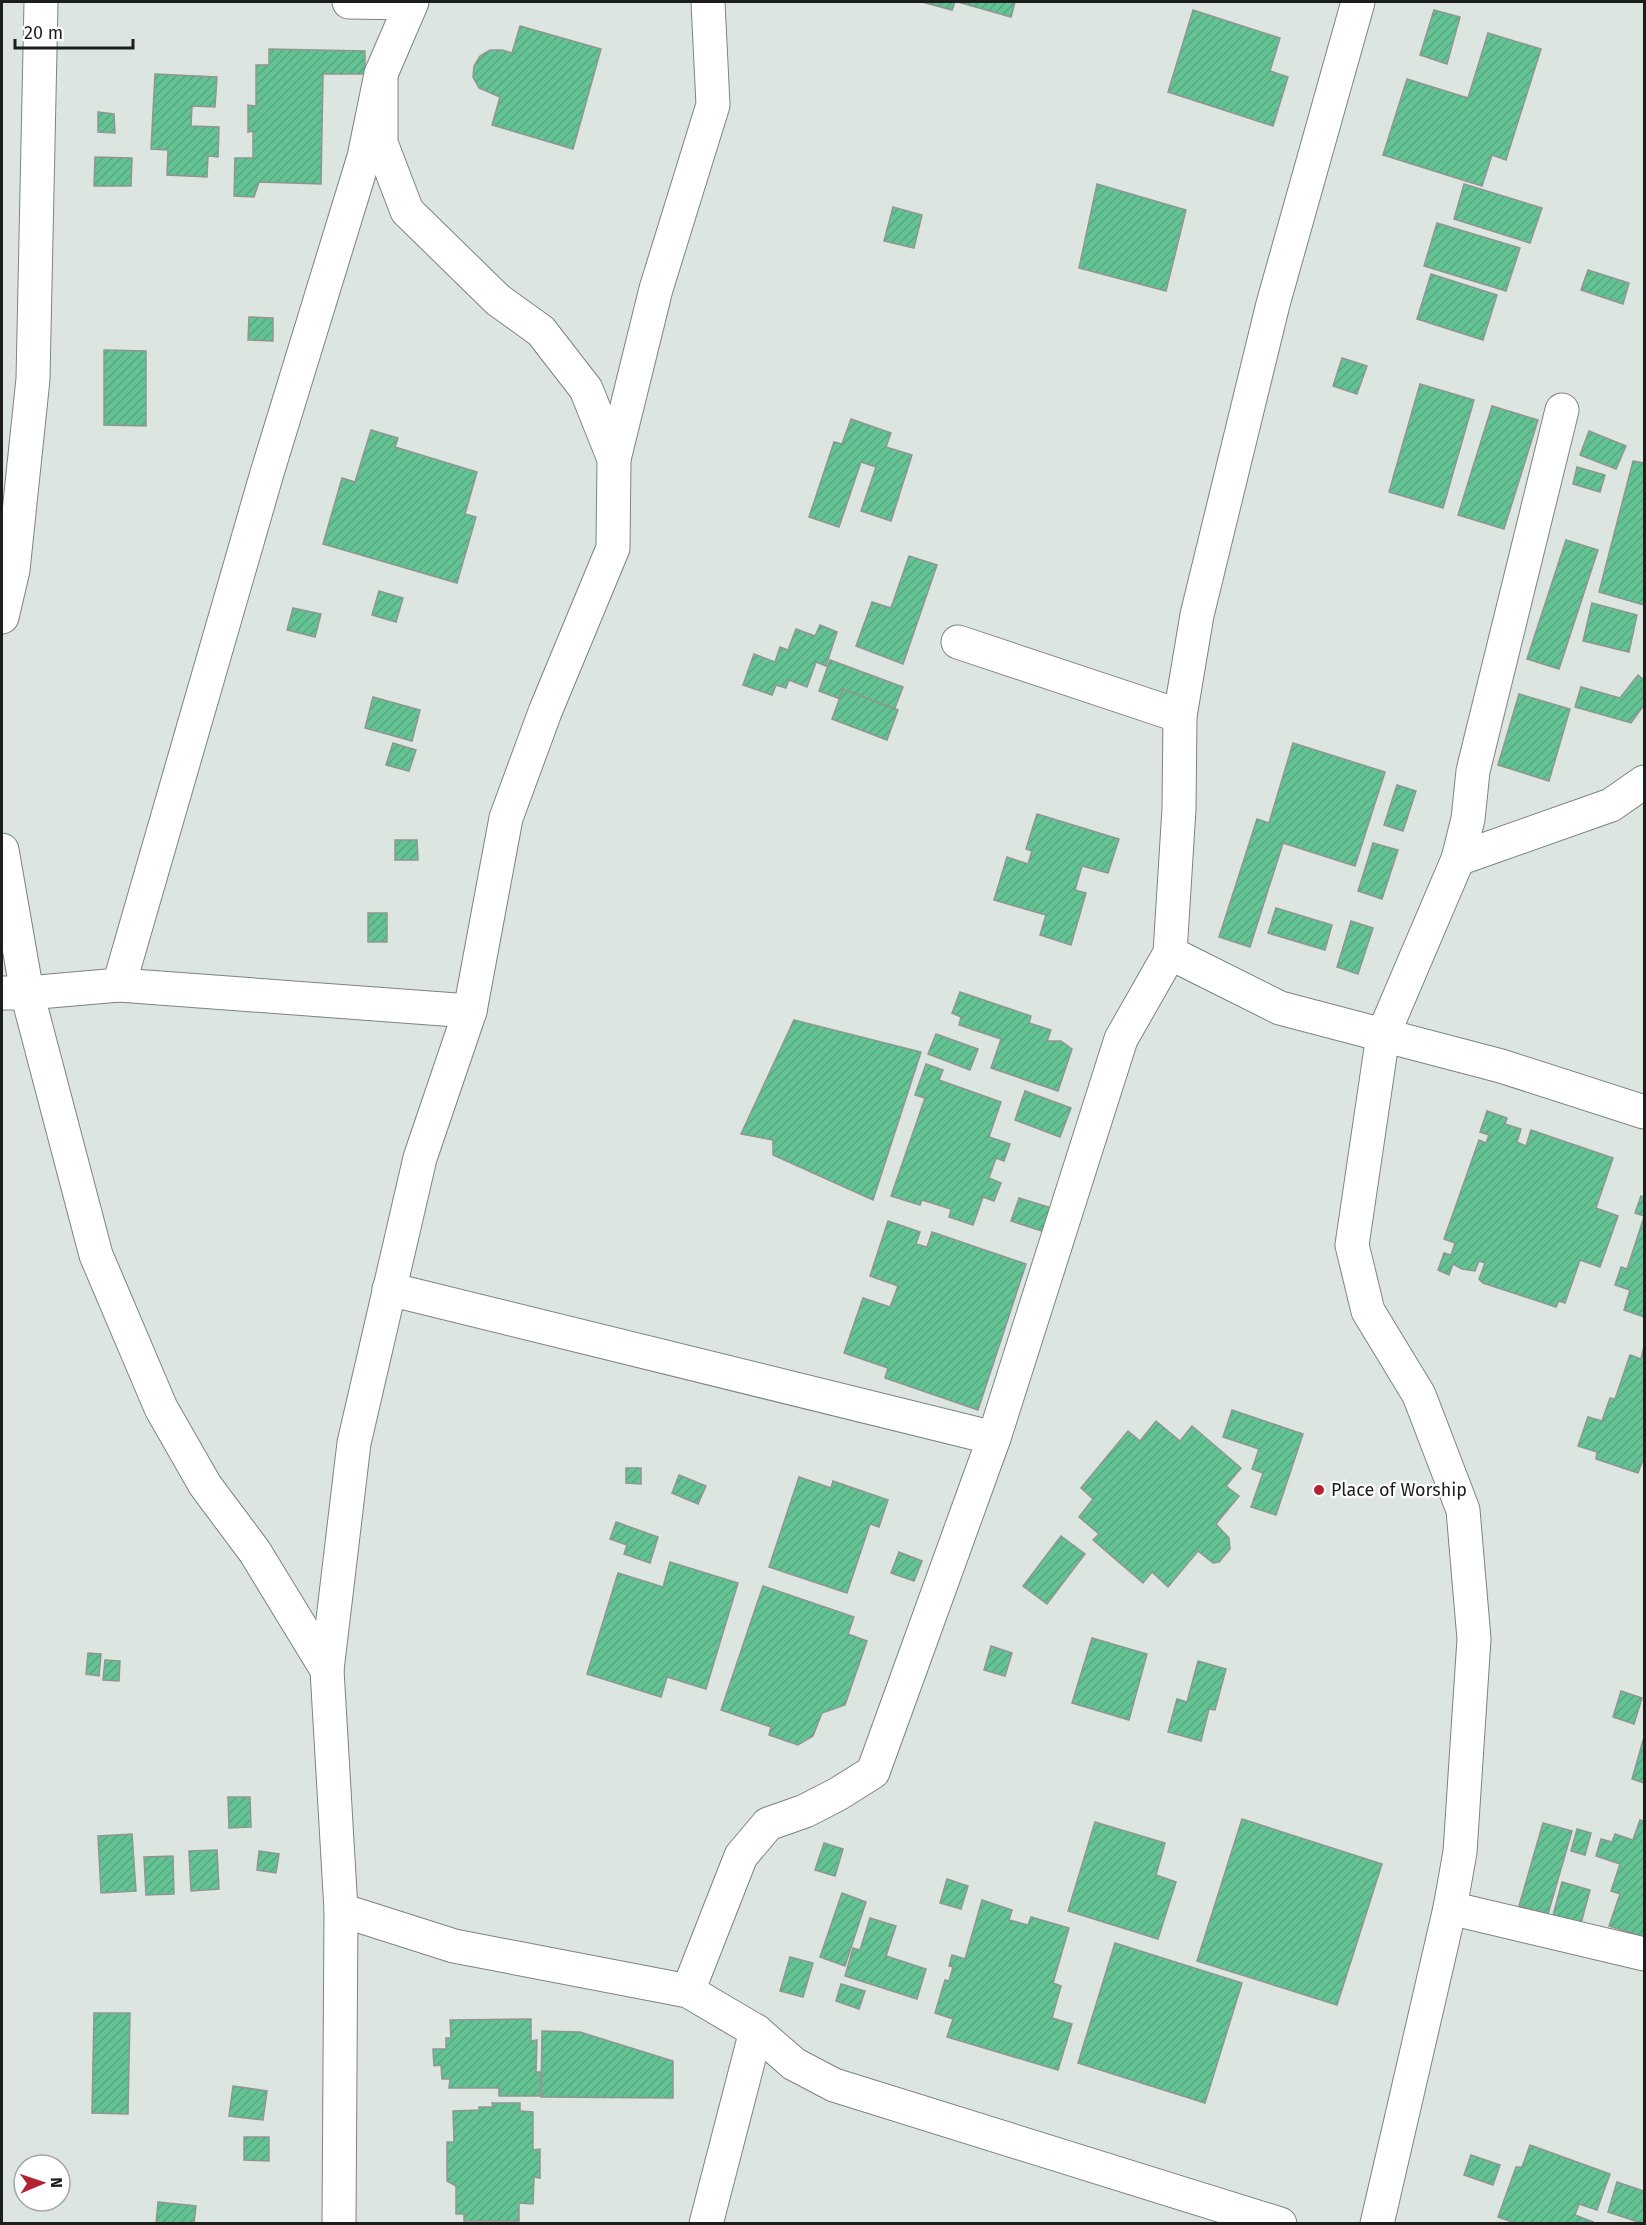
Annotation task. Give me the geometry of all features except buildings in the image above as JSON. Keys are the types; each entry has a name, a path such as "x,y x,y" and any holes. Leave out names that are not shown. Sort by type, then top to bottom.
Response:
{"street":[{"path":"2,617 13,570 33,380 41,2"},
{"path":"119,985 271,461 364,157 381,74 412,2 349,2"},
{"path":"339,2223 341,1910 327,1670 354,1443 420,1158 470,1011 506,818 544,712 613,548 614,459 656,289 713,105 708,2"},
{"path":"688,1991 741,1856 768,1824 805,1811 873,1772 994,1438 1120,1039 1170,952 1179,810 1180,716 1197,615 1273,304 1358,2"},
{"path":"381,74 381,143 407,211 498,300 541,331 586,389 614,459"},
{"path":"1377,2223 1450,1908 1460,1852 1474,1639 1463,1510 1419,1395 1368,1311 1352,1245 1383,1035 1458,859 1468,819 1473,771 1562,410"},
{"path":"957,642 1180,716"},
{"path":"1458,859 1611,805 1644,782"},
{"path":"2,850 14,993 96,1255 161,1408 205,1485 255,1552 327,1670"},
{"path":"1170,952 1280,1008 1501,1066 1644,1112"},
{"path":"14,993 119,985 470,1011"},
{"path":"389,1289 994,1438"},
{"path":"1450,1908 1644,1954"},
{"path":"341,1910 454,1946 688,1991 756,2031 794,2064 834,2085 1270,2222"},
{"path":"705,2223 756,2031"}],"place":[{"name":"Place of Worship","path":"1319,1490"}]}
